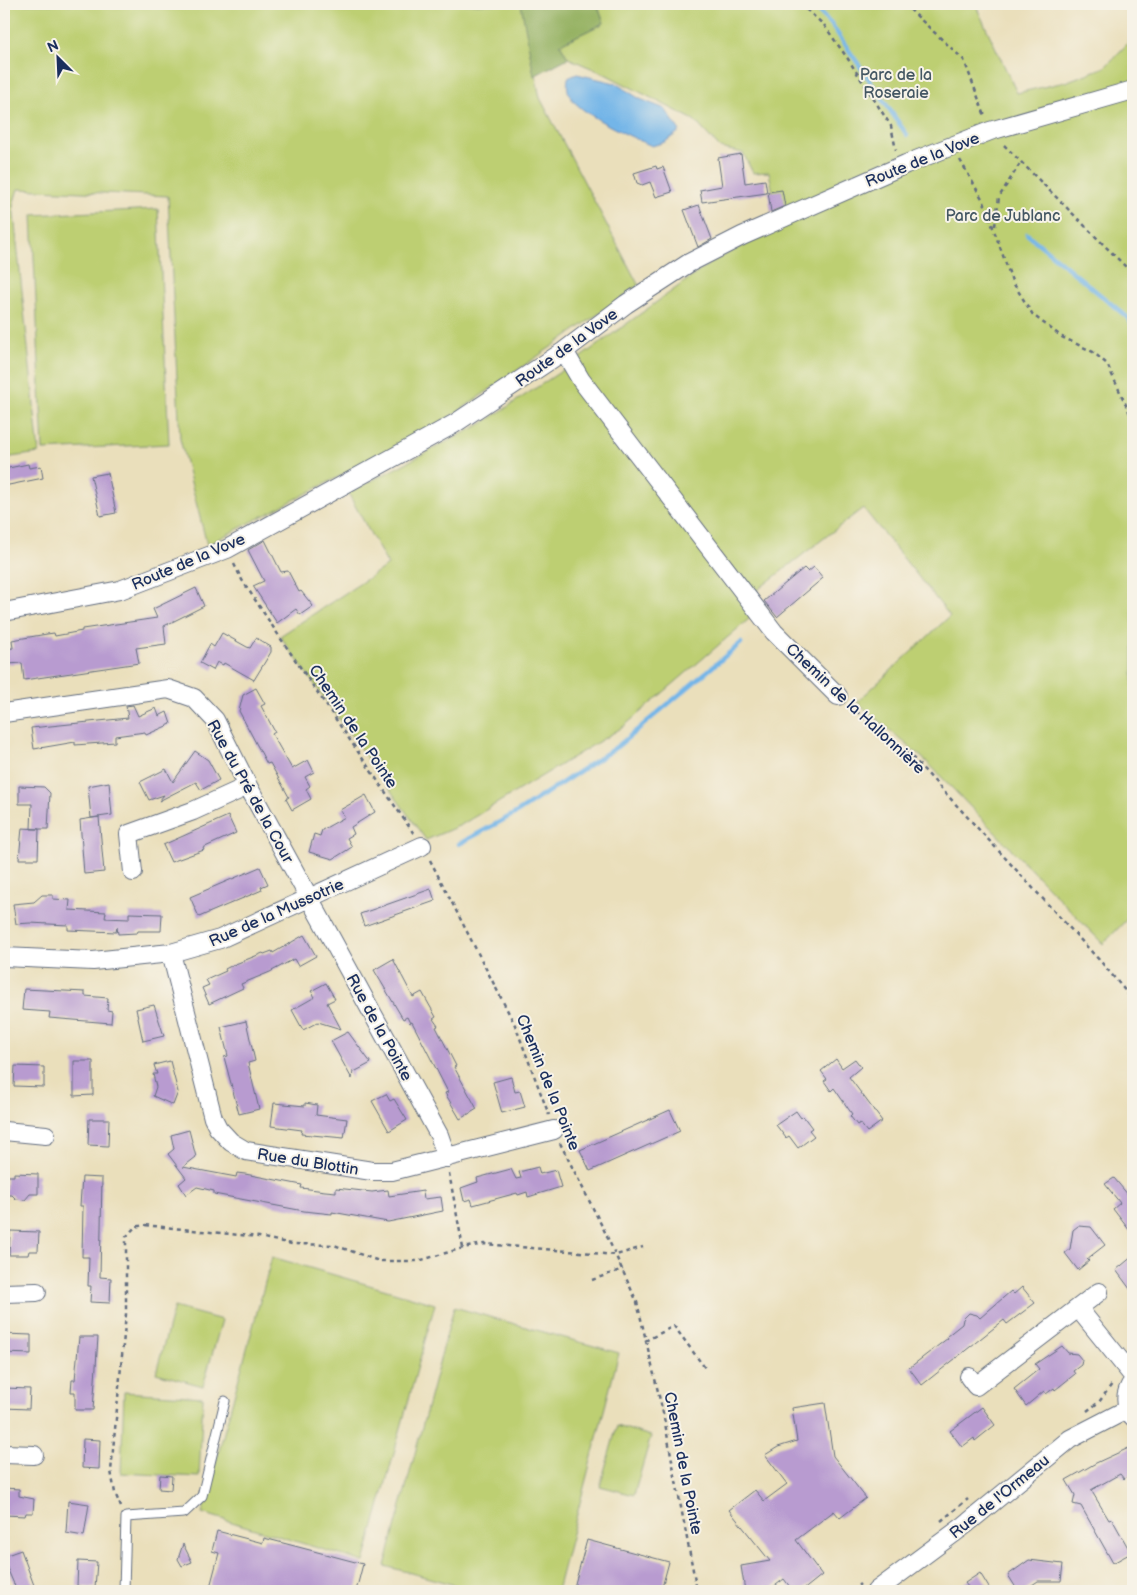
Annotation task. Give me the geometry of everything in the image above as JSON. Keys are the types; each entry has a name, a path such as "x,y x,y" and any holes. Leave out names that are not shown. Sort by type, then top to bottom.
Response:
{"street":[{"name":"Route de la Vove","path":"4,612 120,590 227,549 454,424 564,351 626,304 689,263 742,236 900,166 990,131 1133,90"},
{"name":"Chemin de la Hallonnière","path":"564,351 581,380 774,632 838,696"},
{"name":"Rue du Pré de la Cour","path":"4,713 168,689 194,698 215,720 248,786 309,898"},
{"path":"133,872 130,834 193,811 248,786"},
{"name":"Rue de la Mussotrie","path":"4,957 94,961 171,952 220,939 422,846"},
{"name":"Rue de la Pointe","path":"309,898 439,1135 447,1158"},
{"name":"Rue du Blottin","path":"171,952 213,1118 218,1128 231,1142 246,1151 372,1171 392,1171 554,1130"},
{"path":"4,1132 46,1135"},
{"path":"4,1293 37,1292"},
{"path":"969,1377 976,1386 1099,1292"},
{"path":"1078,1308 1133,1376"},
{"path":"1130,1413 1126,1402 1127,1389 1133,1381"},
{"name":"Rue de l'Ormeau","path":"876,1591 965,1525 1070,1439 1130,1413"},
{"path":"4,1454 34,1455"}],"lane":[{"path":"124,1591 126,1517 184,1514 202,1496 225,1401"}],"path":[{"path":"800,4 824,25 891,126 900,166"},
{"path":"904,4 964,60 990,131 1133,274"},
{"path":"952,146 976,186 994,227 1012,281 1033,315 1062,337 1093,352 1107,364 1133,420"},
{"path":"994,227 999,197 1021,162"},
{"name":"Chemin de la Pointe","path":"227,549 252,596 422,846 515,1025 554,1130 623,1269 637,1302 669,1440 697,1591"},
{"name":"Chemin de la Hallonnière","path":"838,696 914,759 1102,963 1133,1000"},
{"path":"447,1158 463,1248"},
{"path":"126,1517 115,1493 111,1471 126,1314 126,1237 135,1227 144,1226 259,1237 292,1244 334,1245 379,1262 418,1261 484,1244 616,1255 643,1247"},
{"path":"592,1280 623,1269"},
{"path":"645,1342 674,1326 705,1368"},
{"path":"1103,1396 1115,1376"}],"green space":[{"path":"4,4 521,4 540,98 639,286 453,415 377,457 207,545 180,439 168,196 18,189 13,205 39,453 4,458"},
{"path":"521,4 597,4 604,23 560,44 568,58 534,76"},
{"path":"597,4 975,4 1017,93 1065,82 1105,67 1133,38 1133,918 1131,915 1103,944 926,761 857,702 950,616 863,508 756,591 763,607 623,727 461,825 426,840 280,636 388,565 348,493 483,423 560,372 712,262 850,188 777,215 769,172 753,173 743,153 720,148 694,120 605,74 568,58 560,44 604,23"},
{"path":"158,209 169,444 43,450 32,215"},
{"path":"272,1257 435,1304 364,1562 202,1513"},
{"path":"174,1307 222,1320 203,1386 156,1373"},
{"path":"454,1307 619,1353 557,1591 477,1591 385,1566"},
{"path":"124,1392 203,1397 199,1477 121,1473"},
{"path":"617,1426 651,1436 634,1495 600,1486"}],"water":[{"path":"577,74 615,83 640,99 665,109 680,131 665,142 652,146 595,118 575,103 570,96 568,78"}],"building":[{"path":"741,154 745,183 765,180 767,193 702,202 700,190 722,186 718,158"},
{"path":"656,166 657,169 663,167 672,192 656,197 650,182 642,185 637,183 634,173"},
{"path":"782,190 785,206 771,212 768,192"},
{"path":"699,205 712,239 698,247 684,210"},
{"path":"28,464 29,468 41,466 43,478 4,486 4,469"},
{"path":"108,473 116,513 100,516 91,476"},
{"path":"265,540 281,572 288,571 299,592 301,591 313,606 300,615 296,609 277,623 253,586 264,581 248,550"},
{"path":"814,567 823,578 777,617 764,601 804,568 808,572"},
{"path":"196,588 204,606 164,626 166,644 136,648 139,663 24,680 22,663 8,664 4,649 13,648 12,640 54,633 55,636 82,631 82,629 157,618 153,609"},
{"path":"222,633 250,648 256,638 271,647 271,652 254,680 224,663 223,665 217,662 213,670 200,663 210,644 214,647"},
{"path":"256,688 265,704 261,706 275,732 272,734 292,769 308,760 314,772 305,777 310,786 306,789 311,799 292,810 286,799 289,797 270,763 267,764 239,711 243,695"},
{"path":"133,705 138,716 156,708 159,716 167,712 171,724 146,735 145,732 115,736 115,742 75,745 75,742 34,749 31,728 128,718 126,706"},
{"path":"195,751 208,760 219,780 201,790 196,782 159,801 164,795 149,800 140,782 166,769 173,782"},
{"path":"109,782 112,815 91,818 88,786"},
{"path":"19,786 44,787 50,793 48,829 31,829 32,804 19,804"},
{"path":"366,795 375,812 351,827 354,834 347,838 352,847 333,859 309,852 314,834 320,836 322,830 345,817 340,810"},
{"path":"228,816 236,833 203,848 204,850 171,862 163,845"},
{"path":"99,817 104,872 84,874 80,820"},
{"path":"22,828 39,829 38,859 19,859"},
{"path":"260,867 268,884 261,887 262,890 199,917 190,897"},
{"path":"431,889 435,901 364,926 360,914"},
{"path":"42,895 53,895 53,899 70,900 69,910 106,912 105,918 129,919 129,913 162,914 161,931 138,931 137,933 118,934 117,927 116,932 68,930 68,925 16,924 13,904 34,902"},
{"path":"304,935 316,956 298,966 294,959 270,972 241,984 243,988 209,1004 202,988 209,985 206,980 226,971 225,969 233,965 263,953 272,951 273,953"},
{"path":"393,959 413,997 422,992 436,1017 433,1019 438,1026 436,1027 456,1066 454,1067 477,1109 460,1119 445,1093 448,1092 412,1022 410,1023 407,1017 403,1019 374,970"},
{"path":"326,983 335,999 327,1003 341,1029 318,1022 303,1030 292,1010 315,997 311,991"},
{"path":"24,989 85,992 85,996 108,998 107,1010 112,1011 111,1023 49,1018 50,1012 22,1010"},
{"path":"154,1005 164,1036 143,1041 136,1009"},
{"path":"246,1021 255,1061 248,1063 259,1109 239,1114 224,1057 228,1056 221,1027"},
{"path":"348,1032 371,1063 353,1071 352,1079 331,1041"},
{"path":"836,1059 842,1068 855,1059 861,1067 849,1077 882,1121 867,1132 860,1123 857,1125 850,1116 852,1114 834,1088 831,1091 824,1081 827,1079 821,1071"},
{"path":"74,1061 93,1061 93,1095 74,1096"},
{"path":"170,1061 178,1092 173,1105 153,1096 156,1087 153,1074 157,1074 154,1065"},
{"path":"15,1066 44,1067 44,1087 14,1086"},
{"path":"511,1077 515,1092 520,1091 525,1107 502,1113 493,1082"},
{"path":"386,1094 390,1101 394,1099 407,1120 389,1131 372,1101"},
{"path":"274,1103 305,1106 305,1103 317,1105 316,1115 347,1119 344,1138 301,1134 302,1130 271,1126"},
{"path":"670,1110 680,1131 590,1171 580,1150"},
{"path":"796,1111 801,1118 803,1116 812,1128 809,1130 814,1136 798,1148 789,1136 786,1138 776,1125"},
{"path":"89,1119 109,1119 108,1146 88,1145"},
{"path":"189,1130 196,1157 183,1167 236,1177 237,1173 245,1174 302,1185 301,1188 325,1191 336,1192 336,1188 372,1192 388,1190 389,1196 423,1191 424,1199 441,1197 443,1211 388,1222 332,1212 332,1214 304,1211 214,1194 214,1191 197,1187 186,1195 179,1184 186,1178 168,1154 174,1149 171,1135"},
{"path":"538,1167 540,1174 556,1170 561,1187 528,1197 527,1192 518,1195 517,1193 473,1205 471,1199 464,1201 461,1188 478,1182 477,1178 511,1169 516,1179 521,1178 519,1172"},
{"path":"14,1173 38,1174 38,1194 30,1194 25,1200 16,1199 12,1195 6,1195 6,1176 14,1176"},
{"path":"82,1177 102,1178 100,1277 111,1278 110,1303 90,1302 91,1286 88,1286 89,1257 82,1257 83,1206 80,1206"},
{"path":"1114,1178 1129,1196 1133,1193 1133,1235 1113,1209 1120,1203 1105,1184"},
{"path":"1078,1226 1091,1227 1105,1245 1087,1259 1089,1261 1078,1270 1065,1253 1070,1249 1073,1230"},
{"path":"10,1231 39,1232 38,1251 29,1251 28,1255 9,1255"},
{"path":"1133,1256 1133,1293 1116,1270"},
{"path":"1022,1287 1035,1303 1007,1324 1004,1320 922,1385 909,1368 948,1338 947,1336 962,1324 963,1319 969,1313 980,1318 1011,1291 1014,1294"},
{"path":"4,1334 31,1335 31,1354 4,1353"},
{"path":"79,1337 98,1337 93,1410 75,1410 75,1392 71,1392 72,1380 75,1380"},
{"path":"1062,1346 1068,1353 1077,1354 1082,1360 1081,1365 1073,1371 1075,1374 1055,1390 1054,1388 1046,1394 1044,1391 1026,1406 1014,1389 1039,1369 1035,1364"},
{"path":"4,1388 30,1389 29,1409 4,1408"},
{"path":"825,1403 833,1456 866,1498 840,1518 834,1511 796,1540 822,1575 802,1591 793,1591 784,1579 768,1591 745,1591 741,1566 770,1561 729,1510 755,1490 764,1501 787,1484 765,1455 778,1447 797,1441 792,1408"},
{"path":"982,1407 995,1425 975,1441 974,1438 962,1447 950,1431"},
{"path":"83,1439 100,1440 99,1469 82,1468"},
{"path":"1133,1446 1133,1471 1124,1479 1120,1474 1091,1490 1109,1520 1112,1519 1131,1553 1113,1563 1081,1506 1073,1504 1075,1495 1066,1480 1096,1463"},
{"path":"160,1475 172,1476 171,1490 159,1489"},
{"path":"4,1488 19,1489 19,1496 34,1499 33,1513 26,1513 25,1516 4,1515"},
{"path":"68,1501 89,1504 84,1536 66,1533"},
{"path":"217,1531 263,1543 264,1538 363,1564 356,1591 209,1591 219,1553 212,1551"},
{"path":"587,1540 669,1562 661,1591 573,1591"},
{"path":"183,1544 192,1562 182,1566 178,1559"},
{"path":"21,1550 35,1588 27,1591 17,1591 4,1561 4,1556"},
{"path":"1029,1560 1063,1564 1061,1581 1038,1581 1023,1591 1018,1591 1008,1575"},
{"path":"78,1561 97,1562 95,1588 77,1586"},
{"path":"980,1573 991,1591 971,1591 965,1583"}],"waterway":[{"path":"811,4 831,24 907,135"},
{"path":"1027,234 1127,317 1133,326"},
{"path":"459,844 516,813 618,746 741,643"}],"park label":[{"name":"Parc de la Roseraie","path":"896,83"},
{"name":"Parc de Jublanc","path":"1003,215"}]}
